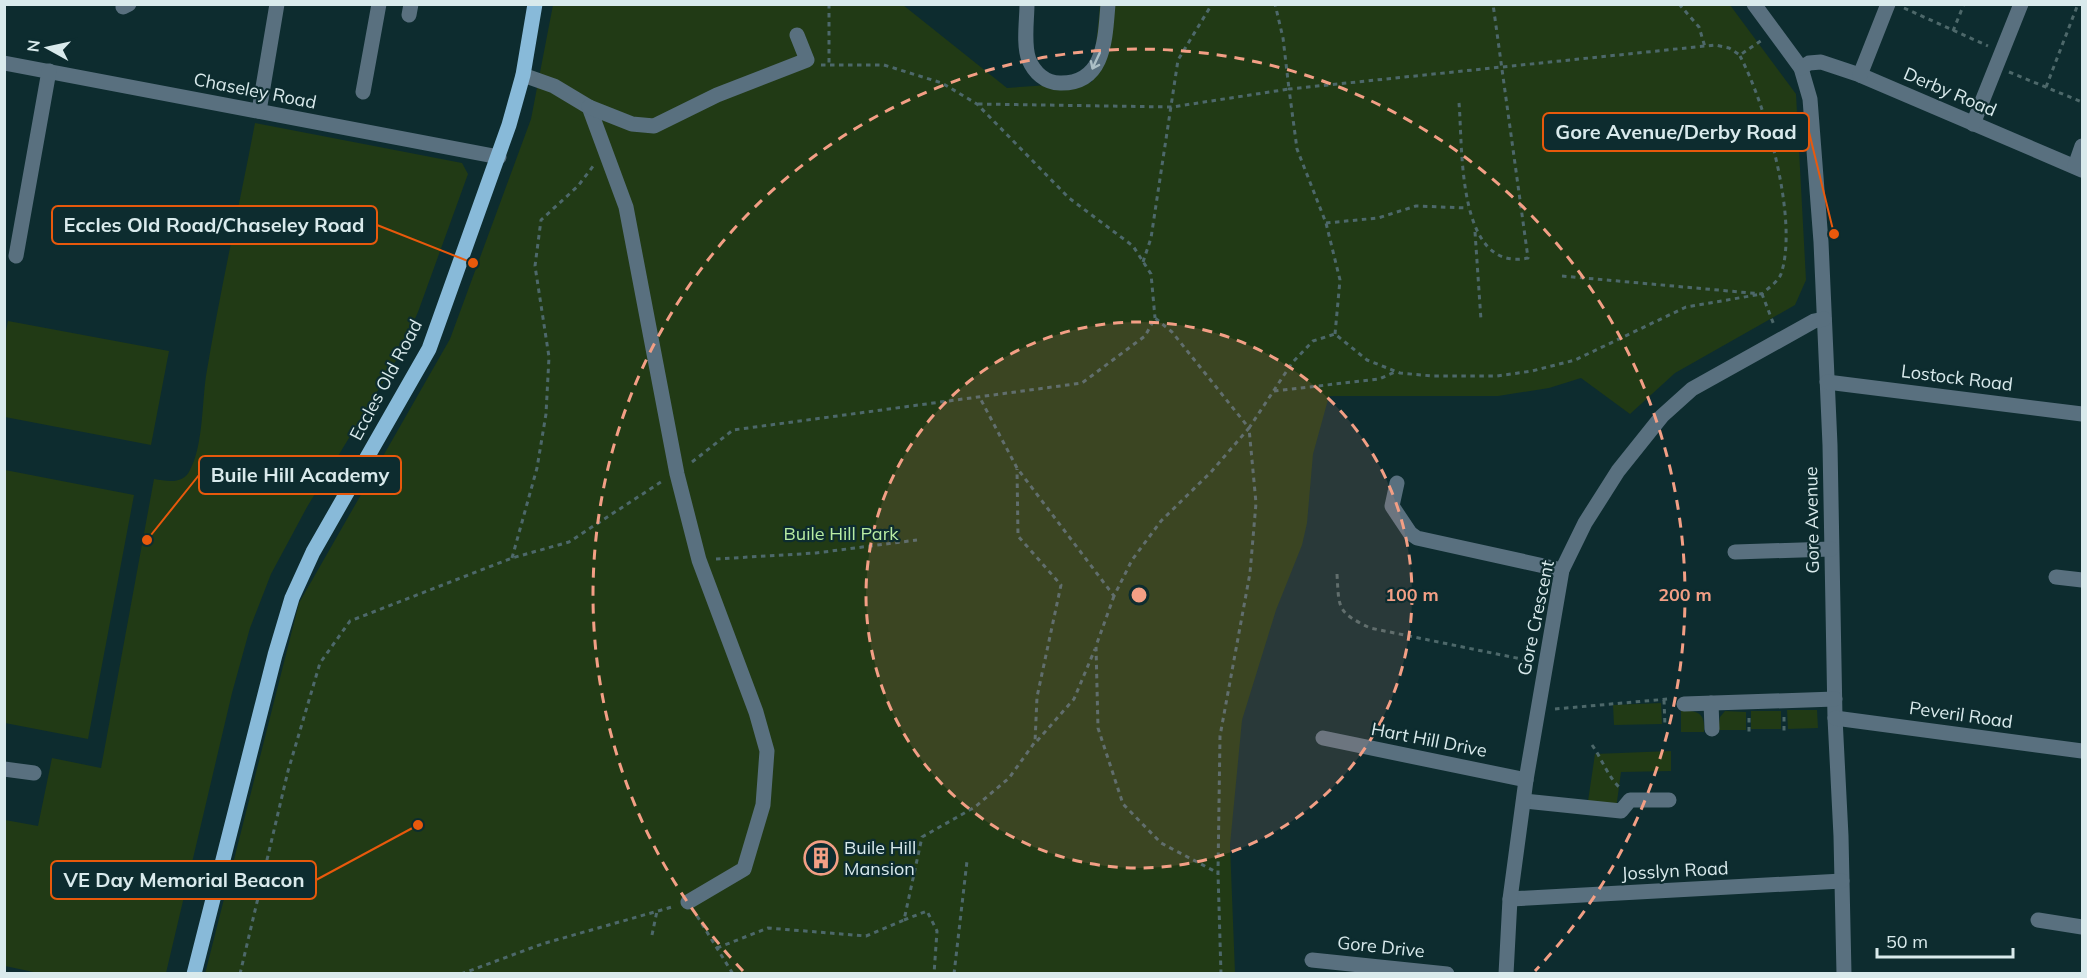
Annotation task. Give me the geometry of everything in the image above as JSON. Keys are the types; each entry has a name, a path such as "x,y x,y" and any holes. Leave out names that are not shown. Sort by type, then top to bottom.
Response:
{"main road":[{"name":"Eccles Old Road","path":"194,974 275,655 292,598 312,552 429,349 499,158 523,75 535,4"}],"street":[{"path":"259,111 277,4"},
{"path":"363,92 379,4"},
{"path":"1027,4 1028,57 1036,72 1044,79 1054,83 1068,83 1080,82 1088,76 1099,60 1108,4"},
{"path":"1754,4 1801,68"},
{"path":"1860,75 1888,4"},
{"path":"1973,124 2021,4"},
{"path":"523,75 554,86 589,107 632,124 654,126 717,95 807,60 797,35"},
{"name":"Derby Road","path":"1801,68 1809,63 1821,62 1860,75 2078,168"},
{"name":"Chaseley Road","path":"4,63 499,158"},
{"name":"Gore Avenue","path":"1801,68 1810,99 1827,382 1844,974"},
{"path":"16,256 49,71"},
{"path":"589,107 626,207 677,474 699,560 756,712 767,751 763,805 744,869 688,902"},
{"path":"2078,168 2082,146"},
{"name":"Gore Crescent","path":"1506,974 1510,899 1526,780 1562,570 1585,523 1617,471 1662,416 1692,389 1814,321 1824,319"},
{"name":"Lostock Road","path":"1827,382 2082,414"},
{"path":"1397,483 1392,506 1410,533 1418,538 1562,570"},
{"path":"1735,552 1831,549"},
{"path":"2056,577 2082,580"},
{"path":"1684,704 1835,699"},
{"path":"1711,703 1712,729"},
{"name":"Peveril Road","path":"1835,718 2082,751"},
{"name":"Hart Hill Drive","path":"1323,738 1526,780"},
{"path":"4,769 34,773"},
{"path":"1524,801 1621,811 1630,800 1670,800"},
{"name":"Josslyn Road","path":"1510,899 1842,881"},
{"path":"2038,920 2082,927"},
{"name":"Gore Drive","path":"1312,960 1447,974"}],"path":[{"path":"829,4 830,63"},
{"path":"1143,262 1151,238 1178,60 1212,4"},
{"path":"1275,4 1283,38 1297,149 1326,223 1340,280 1335,333"},
{"path":"1474,230 1494,252 1514,261 1528,258 1493,4"},
{"path":"1679,4 1699,27 1705,47"},
{"path":"1953,31 1964,4"},
{"path":"2046,87 2078,4"},
{"path":"1899,5 2002,52"},
{"path":"1740,56 1758,42"},
{"path":"977,104 1172,106 1289,89 1705,47 1729,48 1740,56 1751,76 1768,134 1781,185 1788,244 1780,277 1762,294 1686,307 1575,360 1532,371 1497,376 1452,377 1395,372 1367,360 1335,333"},
{"path":"819,65 830,63 884,65 942,83 977,104 1069,198 1133,246 1151,274 1155,318"},
{"path":"2013,73 2082,102"},
{"path":"1459,103 1468,208 1474,230 1481,320"},
{"path":"512,558 537,468 546,414 549,357 535,266 542,220 578,186 605,150"},
{"path":"1326,223 1378,218 1416,206 1468,208"},
{"path":"1562,276 1762,294"},
{"path":"1762,294 1771,319"},
{"path":"904,920 922,837 975,807 1009,778 1035,742 1074,699 1114,596 1132,560 1161,521 1211,472 1249,428 1292,363 1313,341 1335,333"},
{"path":"1274,391 1379,379 1395,372"},
{"path":"980,398 1017,468 1114,596"},
{"path":"1221,974 1218,873 1220,736 1250,573 1256,503 1249,428"},
{"path":"1017,468 1018,536 1061,585 1037,697 1035,742"},
{"path":"699,560 816,553 917,540"},
{"path":"1337,574 1339,606 1345,616 1370,628 1545,664"},
{"path":"1096,645 1098,728 1124,804 1161,843 1218,873"},
{"path":"1538,709 1682,699 1684,704"},
{"path":"1665,700 1665,726"},
{"path":"1592,745 1605,762 1609,777 1630,800"},
{"path":"954,974 967,861"},
{"path":"461,974 542,944 688,902 733,974"},
{"path":"652,935 657,911"},
{"path":"717,948 768,928 866,936 927,911 937,931 934,974"}],"green space":[{"name":"Buile Hill Park","path":"553,5 903,5 1007,88 1092,82 1100,5 1730,5 1796,94 1806,280 1795,305 1675,373 1630,414 1581,378 1549,388 1498,396 1329,396 1313,454 1307,523 1302,545 1276,610 1242,720 1230,845 1235,973 205,974 299,603 450,339 531,119"},
{"path":"255,123 462,163 468,174 418,312 397,359 307,507 271,574 250,628 232,693 166,973 43,974 5,966 5,820 38,826 52,758 101,768 154,479 174,481 183,478 190,470 197,449 211,344"},
{"path":"8,321 169,351 151,445 5,417 4,340"},
{"path":"5,470 134,495 88,739 5,723"},
{"path":"1661,703 1662,724 1614,725 1613,705"},
{"path":"1681,710 1700,714 1704,732 1681,732"},
{"path":"1787,710 1817,710 1818,728 1788,729"},
{"path":"1725,711 1746,712 1746,730 1718,730 1720,717"},
{"path":"1751,711 1781,711 1781,729 1751,729"},
{"path":"1671,751 1671,771 1621,772 1616,809 1587,808 1595,754"}],"place":[{"name":"Gore Avenue/Derby Road","path":"1834,234"},
{"name":"Eccles Old Road/Chaseley Road","path":"473,263"},
{"name":"Buile Hill Academy","path":"147,540"},
{"name":"VE Day Memorial Beacon","path":"418,825"},
{"name":"Buile Hill Mansion","path":"821,858"}]}
